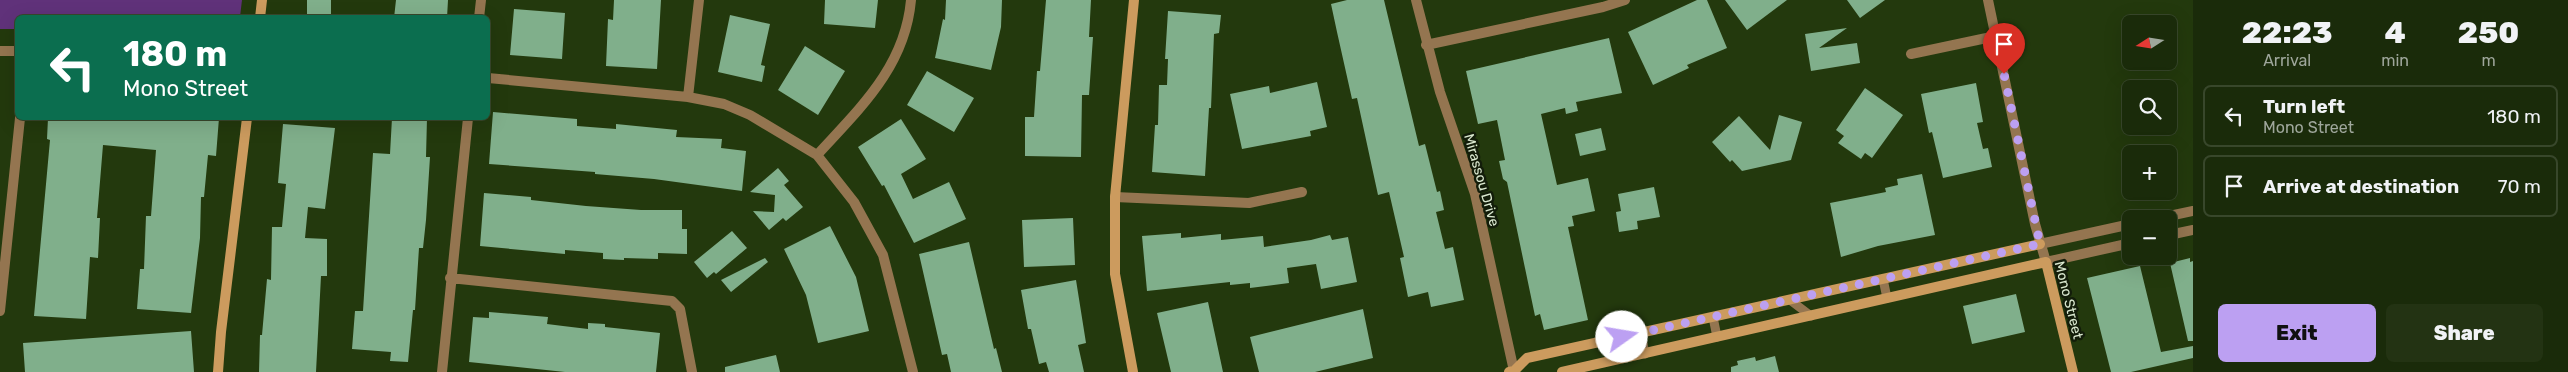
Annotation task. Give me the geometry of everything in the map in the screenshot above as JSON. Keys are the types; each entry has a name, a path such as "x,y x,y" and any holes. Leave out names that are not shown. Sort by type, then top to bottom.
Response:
{"street":[{"path":"260,15 262,0"},
{"path":"479,15 481,0"},
{"path":"688,97 699,0"},
{"path":"817,155 870,97 902,47 911,0"},
{"path":"1132,372 1115,274 1115,198 1134,0"},
{"name":"Mirassou Drive","path":"1416,0 1426,45 1440,92 1474,194 1513,372"},
{"path":"1426,45 1603,7 1625,0"},
{"name":"Mono Street","path":"1988,0 2040,244 2073,372"},
{"path":"1911,54 1996,36"},
{"path":"0,51 15,51"},
{"path":"490,78 688,97 724,104 750,115 817,155 854,202 883,255 913,372"},
{"path":"0,311 20,120"},
{"path":"218,372 221,332 247,120"},
{"path":"442,372 450,278 468,120"},
{"path":"1115,198 1249,203 1302,192"},
{"path":"2177,214 2193,210"},
{"path":"1513,372 1527,358 2122,226"},
{"path":"2177,233 2193,230"},
{"path":"1562,372 2122,245"},
{"path":"450,278 672,301 680,309 692,372"}],"lane":[{"path":"1883,279 1887,298"},
{"path":"1790,300 1811,316"},
{"path":"1713,317 1717,337"},
{"path":"1641,333 1645,354"}],"shaded area":[{"path":"0,0 242,0 240,15 15,15 15,29 0,29"}],"building":[{"path":"307,0 331,0 331,15 307,15"},
{"path":"396,0 448,0 447,15 394,15"},
{"path":"614,0 661,0 657,69 606,66 608,19 613,20"},
{"path":"825,0 878,0 875,28 824,24"},
{"path":"946,0 1002,0 1001,27 991,70 935,58 943,19 945,20"},
{"path":"1046,0 1091,0 1089,37 1093,37 1089,95 1082,95 1081,157 1025,156 1025,117 1034,117 1037,71 1040,71"},
{"path":"1347,0 1384,0 1419,146 1425,144 1437,192 1440,191 1444,210 1436,212 1445,249 1453,247 1464,300 1431,307 1428,292 1408,297 1400,258 1404,257 1389,192 1378,195 1357,98 1352,99 1331,4"},
{"path":"1697,0 1707,0 1727,48 1687,65 1689,68 1653,85 1628,32"},
{"path":"1725,0 1787,0 1747,30"},
{"path":"1847,0 1885,0 1860,18"},
{"path":"514,9 565,13 562,59 510,55"},
{"path":"1168,11 1221,15 1219,33 1214,34 1211,108 1209,108 1205,176 1152,172 1155,125 1158,125 1159,85 1167,85 1168,59 1165,59"},
{"path":"730,15 770,24 761,65 765,66 762,82 718,72"},
{"path":"1847,28 1819,48 1857,43 1860,63 1811,71 1805,34"},
{"path":"1609,38 1622,93 1576,102 1578,111 1566,114 1565,108 1541,114 1557,185 1588,178 1595,211 1572,216 1574,226 1568,227 1588,320 1544,330 1540,314 1535,316 1507,182 1503,179 1499,161 1505,160 1497,120 1478,124 1466,71"},
{"path":"805,46 845,71 818,115 778,90"},
{"path":"927,71 974,98 954,132 907,105"},
{"path":"1317,82 1327,127 1310,131 1311,136 1242,149 1230,94 1269,86 1270,93"},
{"path":"1976,83 1983,122 1977,123 1983,149 1988,148 1992,167 1943,178 1932,132 1929,133 1921,94"},
{"path":"1865,88 1903,115 1872,158 1865,153 1861,159 1838,143 1844,136 1836,130"},
{"path":"493,112 577,119 577,126 616,129 616,124 677,130 676,137 722,139 721,148 746,151 742,191 654,179 595,174 595,172 489,164"},
{"path":"1779,115 1802,122 1791,160 1742,171 1732,160 1730,162 1712,142 1739,116 1770,150"},
{"path":"901,119 926,159 901,174 913,199 949,182 966,219 914,243 884,185 882,186 858,147"},
{"path":"48,120 219,120 216,156 208,155 204,197 201,197 200,238 191,313 137,309 140,269 144,269 146,216 151,216 156,150 103,145 97,218 100,218 98,258 90,257 86,319 34,316 50,140 47,139"},
{"path":"392,120 427,120 426,157 430,157 426,220 423,248 419,248 415,310 413,310 408,362 390,361 391,352 352,349 355,311 363,311 373,153 390,154"},
{"path":"283,124 335,128 325,209 308,207 305,238 327,239 327,276 321,276 316,372 259,372 260,335 262,335 267,279 271,280 272,227 282,227 286,184 278,183"},
{"path":"1601,128 1606,150 1580,156 1575,134"},
{"path":"778,168 789,181 784,185 803,207 786,221 783,218 769,230 753,211 774,212 775,195 750,192"},
{"path":"1922,174 1935,235 1878,246 1841,257 1830,203 1886,192 1885,188 1898,185 1897,179"},
{"path":"1654,187 1660,217 1637,221 1638,229 1619,232 1616,212 1621,211 1618,194"},
{"path":"484,193 531,197 531,200 586,206 641,210 682,210 682,229 687,229 687,254 658,253 658,259 624,258 624,260 603,259 603,253 565,250 565,254 480,246"},
{"path":"1073,218 1075,265 1024,267 1022,220"},
{"path":"830,226 856,277 869,331 818,343 806,295 784,249"},
{"path":"732,231 747,248 716,274 714,272 707,278 694,262"},
{"path":"1181,233 1181,238 1221,234 1221,240 1263,236 1264,247 1311,240 1330,235 1332,240 1348,237 1357,282 1321,289 1316,264 1287,268 1289,283 1250,288 1250,283 1230,285 1230,282 1147,291 1142,236"},
{"path":"969,242 994,349 996,348 1002,372 951,372 947,354 942,355 919,254"},
{"path":"765,258 768,262 731,292 721,280"},
{"path":"2190,258 2190,262 2193,261 2193,341 2188,341 2170,265 2177,265 2177,261"},
{"path":"2140,266 2161,352 2193,346 2193,358 2131,372 2111,372 2087,278"},
{"path":"1076,280 1086,343 1078,345 1084,372 1049,372 1046,362 1039,364 1031,329 1028,329 1021,290"},
{"path":"2016,294 2025,332 1972,344 1963,306"},
{"path":"1208,302 1223,372 1171,372 1157,313"},
{"path":"1363,309 1373,358 1315,372 1259,372 1250,337"},
{"path":"489,312 548,317 547,324 563,326 588,329 588,323 605,324 605,327 660,333 656,372 565,372 469,362 473,317 489,318"},
{"path":"191,331 194,372 25,372 23,343"},
{"path":"776,355 780,372 725,372 725,367"},
{"path":"1775,356 1779,372 1731,372 1731,367 1738,365 1737,361 1755,357 1756,361"}],"route":[{"path":"1622,337 2040,244 2034,224 2004,74"}]}
